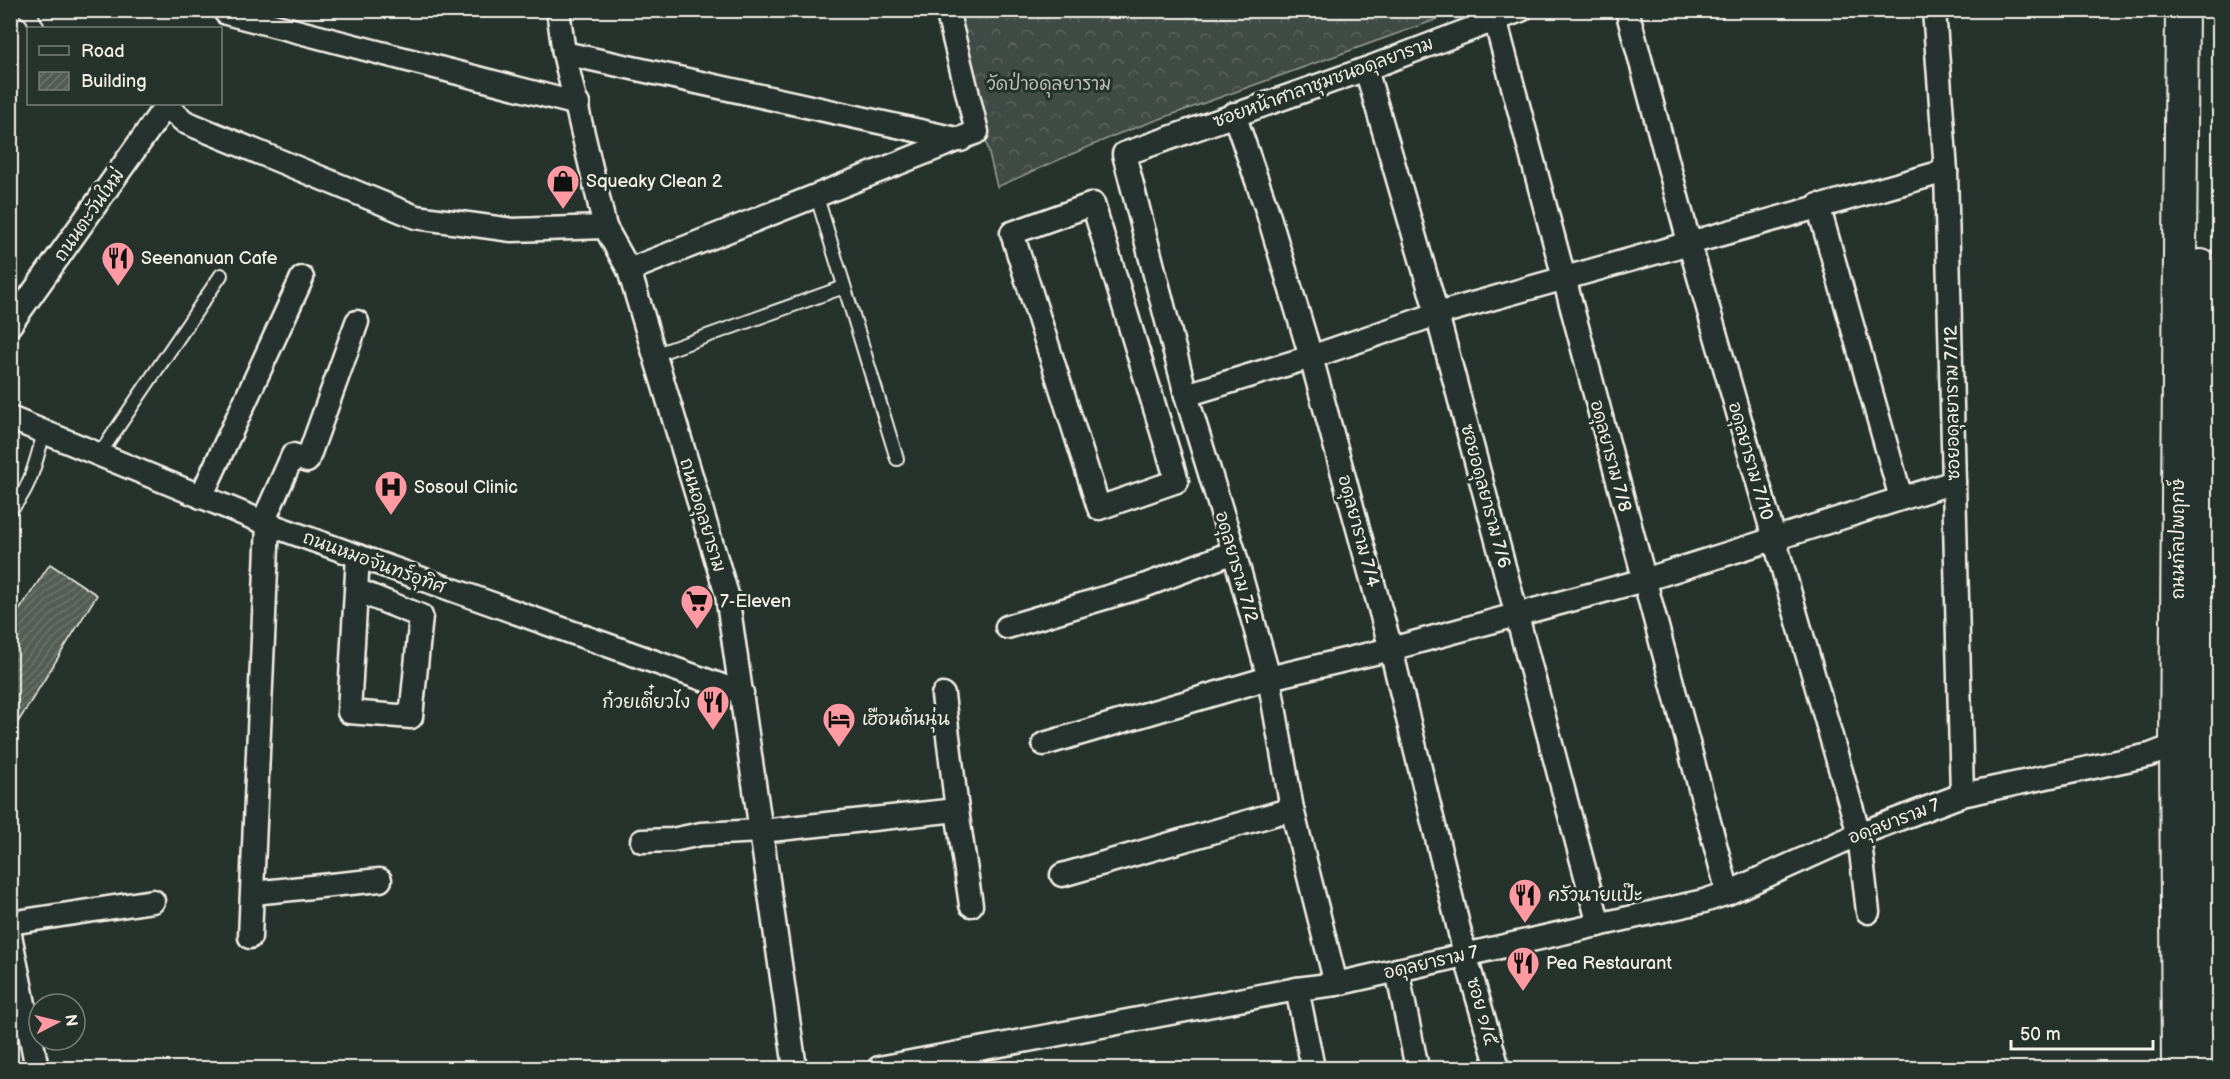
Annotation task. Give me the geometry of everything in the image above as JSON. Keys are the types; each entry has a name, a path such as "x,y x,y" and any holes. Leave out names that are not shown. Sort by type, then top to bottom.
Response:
{"main road":[{"name":"ถนนกัลปพฤกษ์","path":"2178,1068 2176,745 2182,10"},
{"name":"ถนนกัลปพฤกษ์","path":"2201,10 2204,1068"}],"street":[{"name":"ถนนอดุลยาราม","path":"558,10 564,53 578,104 605,227 629,270 727,595 795,1068"},
{"path":"629,270 977,132 947,10"},
{"name":"ซอยหน้าศาลาชุมชนอดุลยาราม","path":"1124,154 1366,69 1521,10"},
{"name":"อดุลยาราม 7/10","path":"1627,10 1689,242 1858,834 1868,912"},
{"name":"ซอยอดุลยาราม 7/12","path":"1934,10 1946,171 1962,795"},
{"path":"223,17 578,104"},
{"name":"อดุลยาราม 7/8","path":"1495,19 1728,893"},
{"path":"564,53 961,140"},
{"name":"ซอยอดุลยาราม 7/6","path":"1366,69 1437,314 1599,925"},
{"name":"ถนนตะวันใหม่","path":"10,325 163,105"},
{"path":"165,105 185,122 416,217 512,230 605,227"},
{"name":"อดุลยาราม 7/4","path":"1234,114 1267,210 1311,357 1391,649 1465,954"},
{"name":"อดุลยาราม 7/2","path":"1124,154 1186,395 1234,552 1269,678 1292,809 1336,984"},
{"path":"1186,395 1311,357 1437,314 1818,205 1946,171"},
{"path":"1093,204 1133,337 1177,481 1099,508 1012,233 1093,204"},
{"path":"1818,205 1902,498"},
{"path":"201,497 302,278"},
{"path":"250,937 265,523 293,455 307,461 357,322"},
{"path":"1133,337 1168,327"},
{"name":"ถนนหมอจันทร์อุทิศ","path":"10,418 265,523 742,693"},
{"path":"1044,744 1269,678 1391,649 1644,580 1954,482"},
{"path":"1007,627 1141,587 1234,552"},
{"path":"356,590 421,616 411,717 349,712 356,590 358,556"},
{"path":"943,695 971,905"},
{"name":"อดุลยาราม 7","path":"879,1068 1297,989 1336,984 1704,901 1728,893 1858,834 1962,795 2150,755 2176,745"},
{"path":"1062,875 1292,809"},
{"path":"642,841 672,840 701,834 761,831 957,810"},
{"path":"253,894 380,880"},
{"path":"10,923 153,902"},
{"path":"10,935 37,1068"},
{"name":"ซอย ๑/๕","path":"1465,954 1498,1068"},
{"path":"1397,970 1417,1068"},
{"path":"1297,989 1313,1068"}],"lane":[{"path":"23,10 31,15 37,27"},
{"path":"817,196 897,459"},
{"path":"99,455 221,275"},
{"path":"654,355 844,287"},
{"path":"10,510 17,504 26,489 44,433"}],"green space":[{"name":"วัดป่าอดุลยาราม","path":"955,11 1460,11 1118,134 997,187"}],"building":[{"path":"50,564 97,595 10,735 10,624"}],"place":[{"name":"Squeaky Clean 2","path":"563,210"},
{"name":"Seenanuan Cafe","path":"118,287"},
{"name":"Sosoul Clinic","path":"391,516"},
{"name":"7-Eleven","path":"697,630"},
{"name":"ก๋วยเตี๋ยวไง","path":"713,731"},
{"name":"เฮือนต้นนุ่น","path":"839,748"},
{"name":"ครัวนายแป๊ะ","path":"1525,924"},
{"name":"Pea Restaurant","path":"1523,992"}]}
